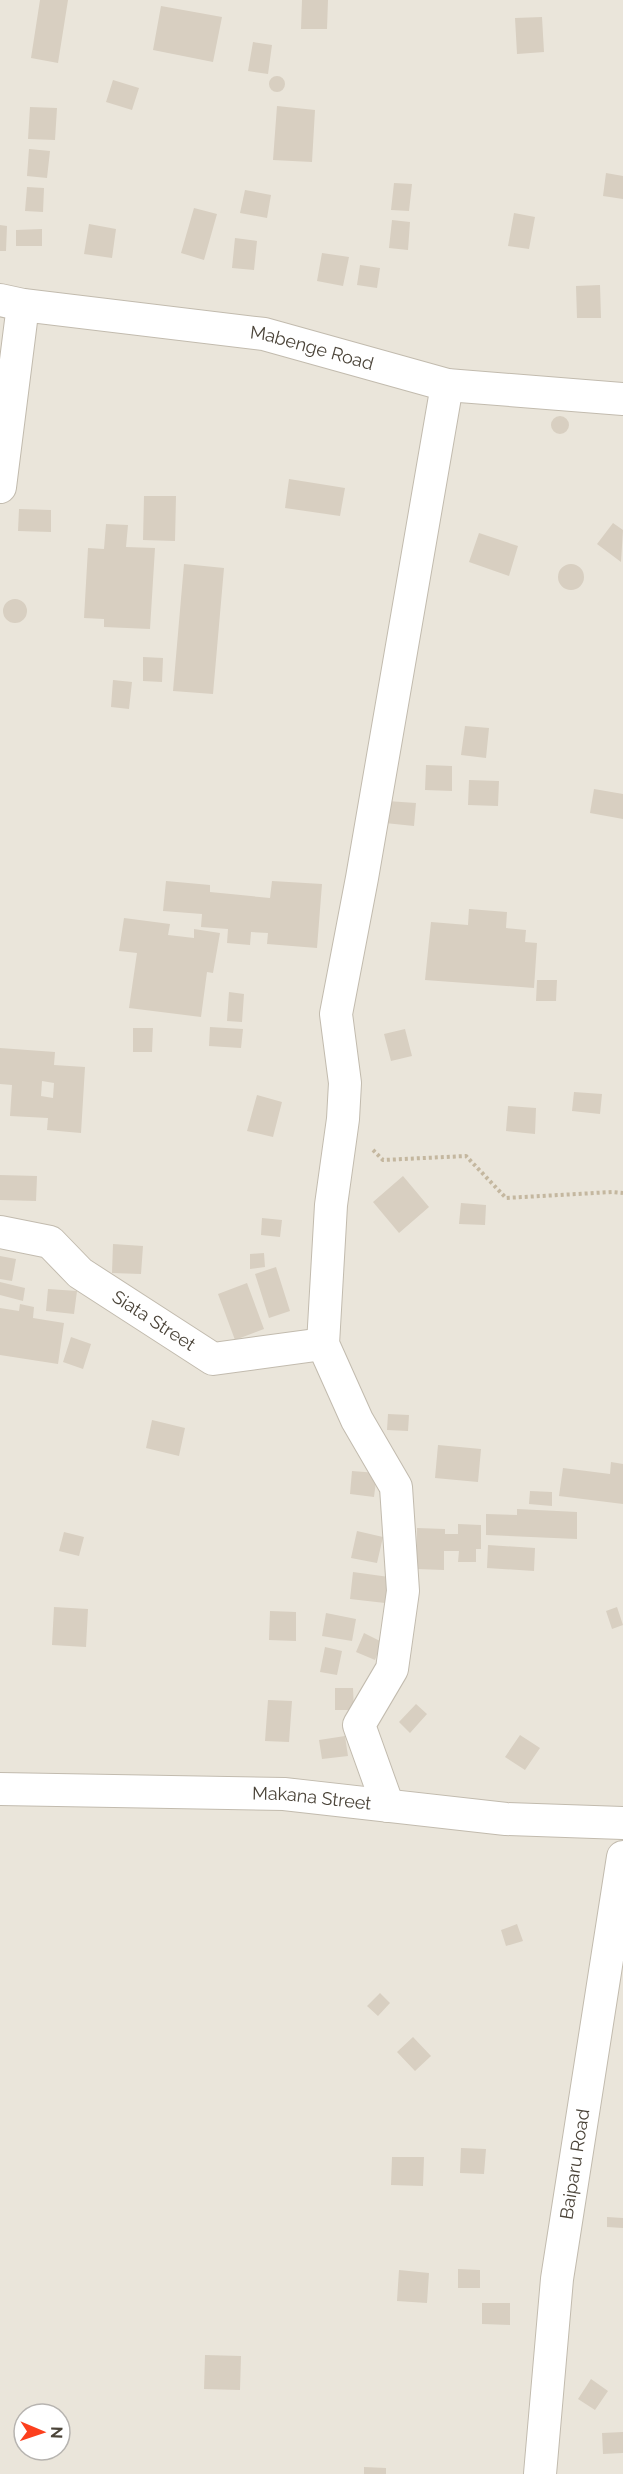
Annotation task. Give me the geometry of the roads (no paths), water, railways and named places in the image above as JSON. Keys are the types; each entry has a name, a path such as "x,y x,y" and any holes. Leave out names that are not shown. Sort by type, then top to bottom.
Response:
{"street":[{"name":"Mabenge Road","path":"12,302 264,334 447,385 623,399"},
{"path":"0,487 12,302"},
{"path":"388,1806 359,1725 392,1669 403,1591 396,1486 357,1420 323,1344 331,1205 343,1119 345,1083 336,1014 362,878 447,385"},
{"name":"Siata Street","path":"0,1232 50,1242 80,1273 213,1359 323,1344"},
{"name":"Makana Street","path":"0,1789 284,1794 506,1819 623,1823"},
{"name":"Baiparu Road","path":"540,2474 557,2279 623,1857"}]}
